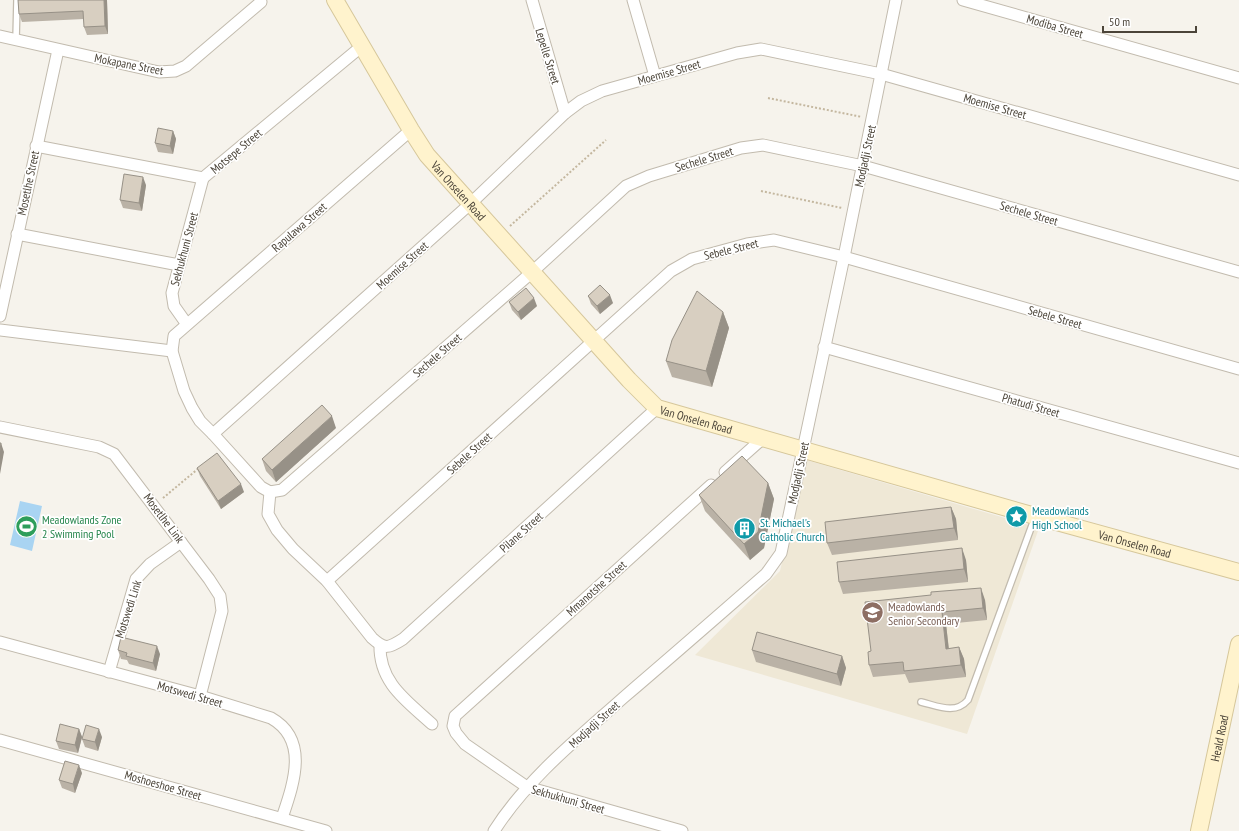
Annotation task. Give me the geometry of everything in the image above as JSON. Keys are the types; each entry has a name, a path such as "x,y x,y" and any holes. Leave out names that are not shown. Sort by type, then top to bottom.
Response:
{"street":[{"name":"Van Onselen Road","path":"335,0 427,155 637,390 657,408 1035,516 1239,572"},
{"name":"Lepelle Street","path":"532,0 565,113"},
{"path":"633,0 655,76"},
{"name":"Modjadji Street","path":"494,831 509,808 527,787 593,725 766,574 781,553 873,119 896,0"},
{"name":"Modiba Street","path":"963,0 1239,78"},
{"name":"Mokapane Street","path":"0,36 158,72 175,71 186,66 203,53 261,2"},
{"name":"Motsepe Street","path":"36,146 203,178 362,46"},
{"name":"Moemise Street","path":"213,434 470,204 565,113 591,96 737,53 761,49 881,74 1239,175"},
{"name":"Mosetlhe Street","path":"0,316 58,50"},
{"name":"Rapulawa Street","path":"186,323 411,130"},
{"name":"Sechele Street","path":"270,492 282,490 531,273 626,186 649,176 755,145 776,147 863,166 1239,272"},
{"name":"Sekhukhuni Street","path":"186,323 174,306 172,293 178,264 203,178"},
{"path":"17,234 178,264"},
{"name":"Sebele Street","path":"327,580 671,271 692,259 747,244 774,240 844,257 1239,369"},
{"path":"186,323 174,336 172,351 184,391 192,408 200,421 261,487 270,492 268,514 277,530 293,548 327,580 372,638 380,645 380,657 384,670 393,688 432,724"},
{"path":"0,330 172,351"},
{"name":"Phatudi Street","path":"824,347 1239,463"},
{"name":"Pilane Street","path":"380,645 391,646 403,639 657,408"},
{"name":"Mosetlhe Link","path":"0,427 108,450 122,463 154,505 209,579 222,603 222,610 200,696"},
{"name":"Mmanotshe Street","path":"465,744 456,733 453,726 455,716 762,439"},
{"name":"Motswedi Link","path":"109,672 136,579 150,564 181,542"},
{"name":"Motswedi Street","path":"0,642 200,696 271,718 281,724 287,730 292,739 295,769 294,781 282,818"},
{"name":"Heald Road","path":"1199,831 1235,678 1239,644"},
{"name":"Moshoeshoe Street","path":"0,740 326,831"},
{"name":"Sekhukhuni Street","path":"465,744 527,787 682,831"}],"lane":[{"path":"16,40 17,0"},
{"path":"921,702 956,709 963,706 968,700 1035,516"}],"path":[{"path":"768,98 873,119"},
{"path":"498,236 606,140"},
{"path":"761,191 853,210"},
{"path":"154,505 201,466"}],"shaded area":[{"name":"Meadowlands Senior Secondary","path":"806,460 1039,528 967,734 695,655 780,571"}],"water":[{"name":"Meadowlands Zone 2 Swimming Pool","path":"20,501 42,506 32,551 10,545"}],"building":[{"path":"18,0 104,0 105,26 84,27 83,11 19,14"},
{"path":"158,128 173,131 170,146 155,143"},
{"path":"124,174 143,177 139,203 120,200"},
{"path":"600,285 610,295 597,306 588,296"},
{"path":"526,288 534,298 518,312 509,302"},
{"path":"697,291 723,312 706,371 666,361 672,340"},
{"path":"322,405 332,416 272,470 262,459"},
{"path":"217,453 241,484 218,501 197,468"},
{"name":"St. Michael's Catholic Church","path":"742,456 768,483 758,532 744,544 699,495"},
{"path":"951,507 954,528 827,543 825,522"},
{"path":"962,548 964,569 839,582 837,562"},
{"path":"981,588 983,608 942,612 946,649 959,647 961,665 904,671 903,662 869,665 868,652 871,651 865,602 931,595 931,592"},
{"path":"757,632 842,656 837,674 752,650"},
{"path":"121,637 157,646 153,663 126,656 127,653 118,650"},
{"path":"60,724 79,729 75,745 56,741"},
{"path":"86,725 99,729 95,742 82,739"},
{"path":"65,761 79,765 73,784 59,780"}],"place":[{"name":"Meadowlands High School","path":"1016,517"},
{"name":"Meadowlands Zone 2 Swimming Pool","path":"26,526"},
{"name":"St. Michael's Catholic Church","path":"745,529"},
{"name":"Meadowlands Senior Secondary","path":"873,613"}]}
